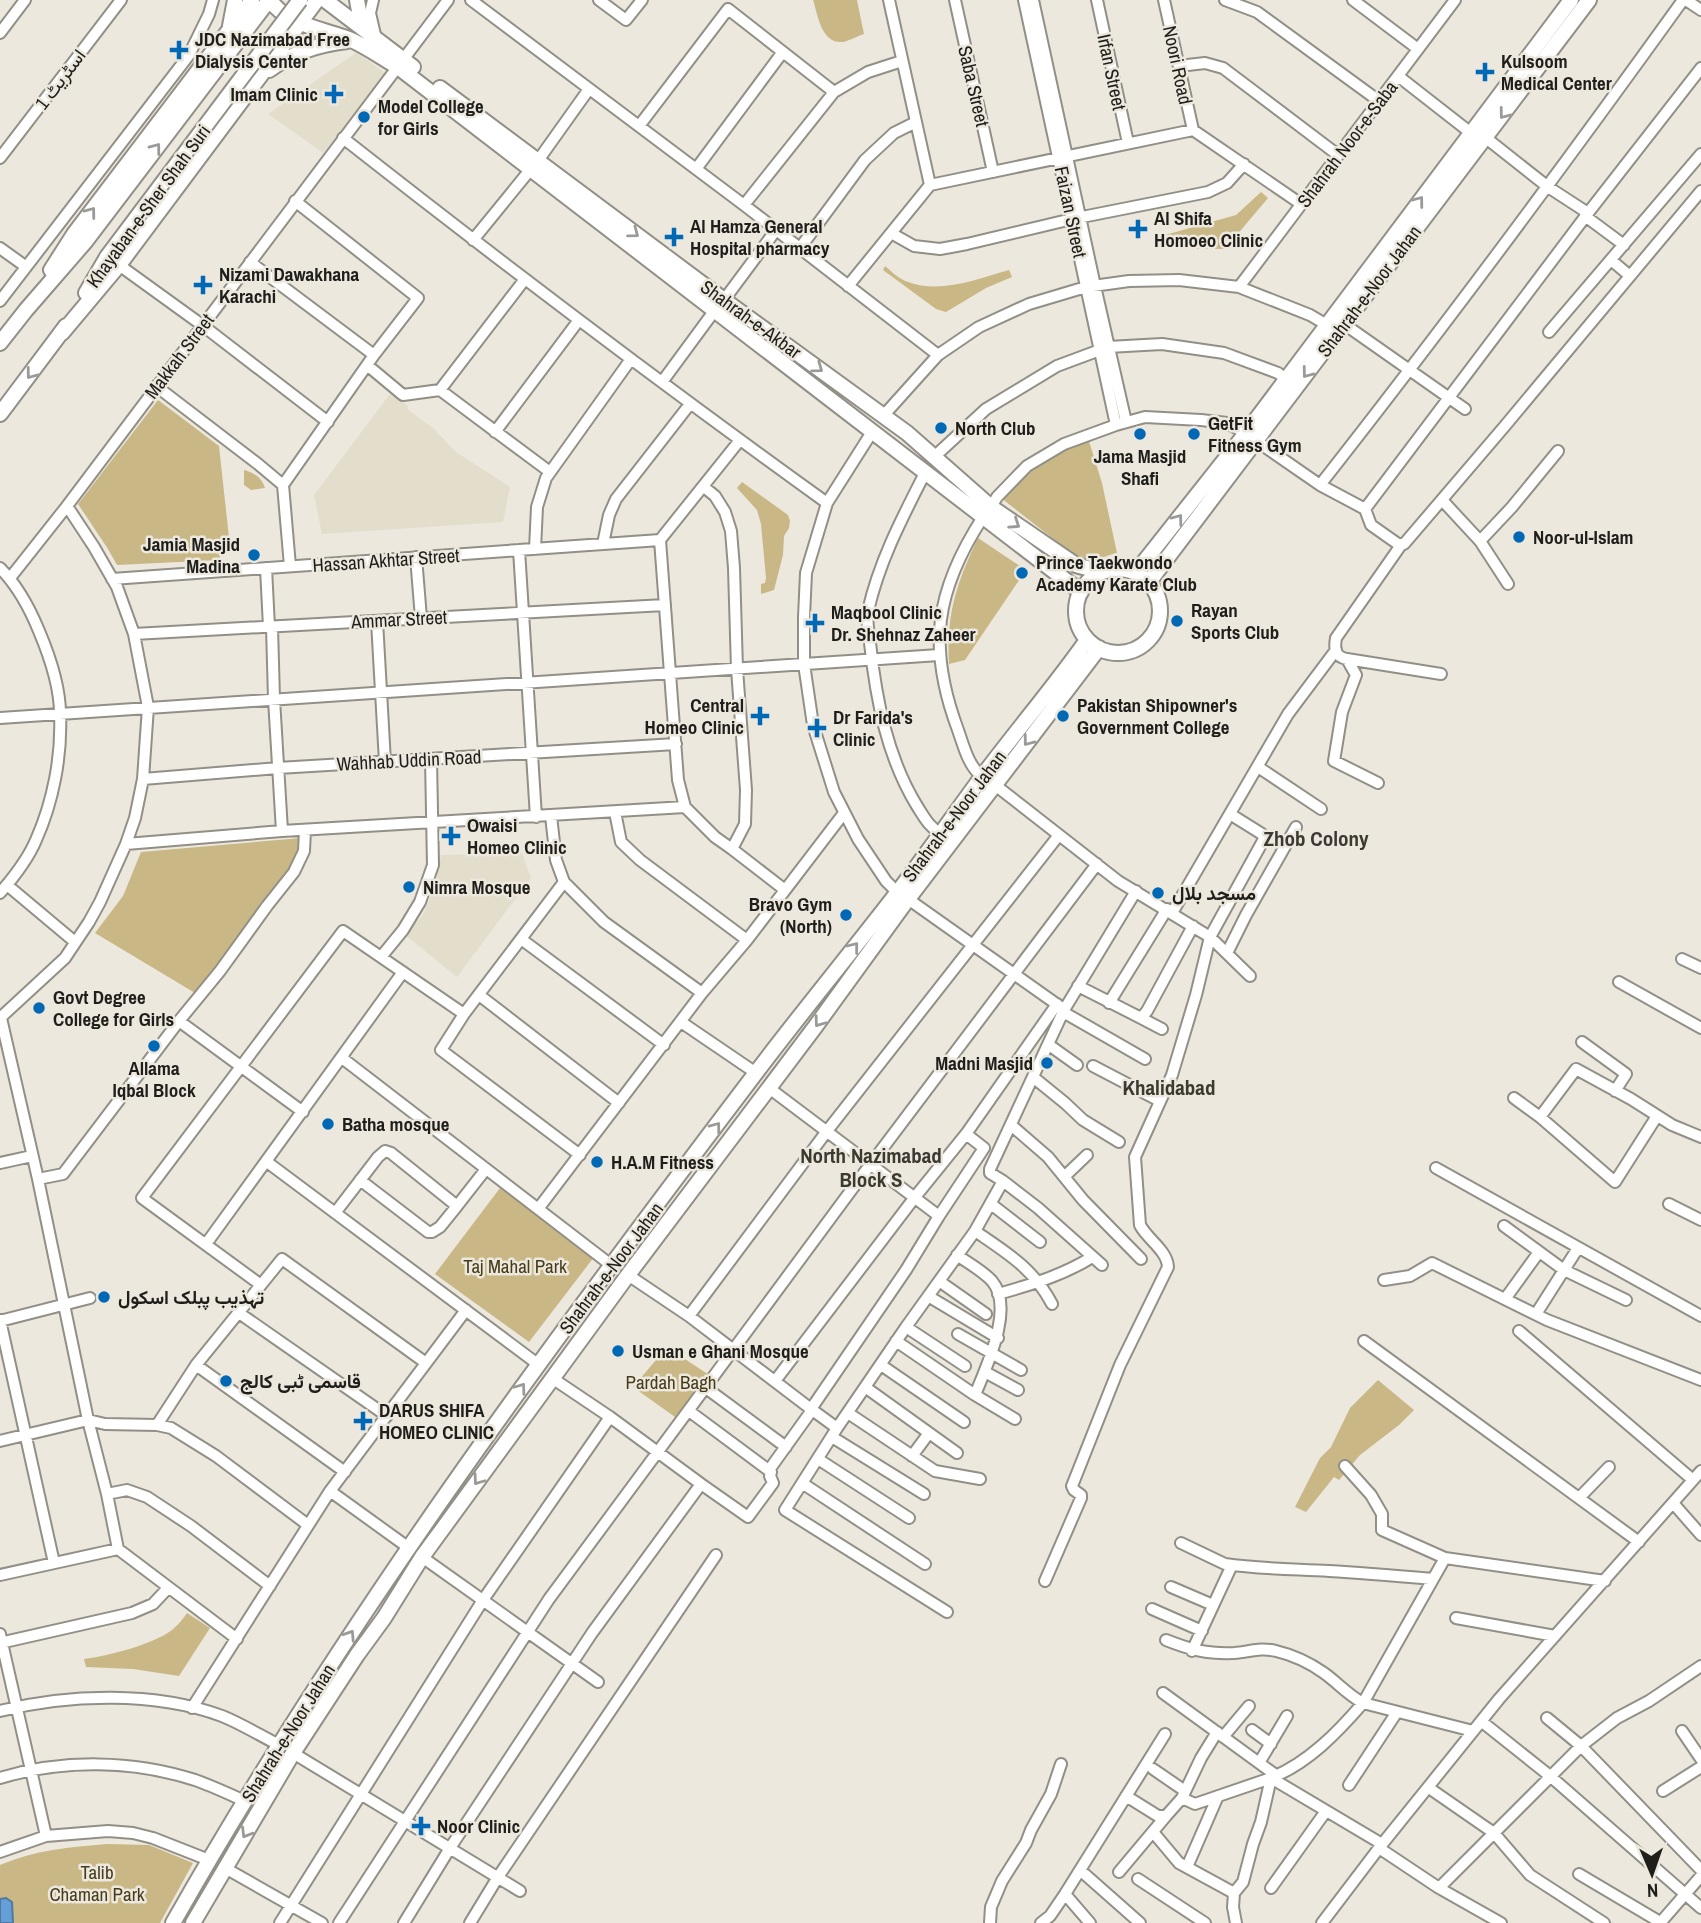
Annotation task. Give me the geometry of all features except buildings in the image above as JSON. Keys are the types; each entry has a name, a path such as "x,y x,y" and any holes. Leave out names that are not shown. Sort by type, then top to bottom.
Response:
{"main road":[{"path":"229,30 235,0"},
{"path":"26,310 74,234 252,0"},
{"path":"269,0 300,22 352,40 401,64"},
{"name":"Khayaban-e-Sher Shah Suri","path":"0,343 85,242 269,0"},
{"name":"Khayaban-e-Sher Shah Suri","path":"0,414 62,333 300,0"},
{"path":"113,261 317,0"},
{"path":"325,0 376,39 401,64"},
{"path":"357,0 362,28"},
{"name":"Shahrah-e-Noor Jahan","path":"1149,582 1250,437 1286,379 1327,326 1355,298 1486,138 1554,34 1571,0"},
{"name":"Shahrah-e-Noor Jahan","path":"1136,572 1344,324 1355,298 1471,133 1554,34 1589,0"},
{"path":"259,77 293,55 312,48 352,40"},
{"name":"Shahrah-e-Akbar","path":"401,64 719,305 925,473 1076,565 1101,572"},
{"name":"Shahrah-e-Akbar","path":"719,305 907,433 987,512 1081,592"},
{"path":"1115,569 1136,572 1149,582 1158,594 1160,612 1156,628 1142,645 1132,650 1110,652 1093,644 1078,624 1076,605 1081,592 1084,586 1101,572 1115,569"},
{"name":"Shahrah-e-Noor Jahan","path":"193,1923 293,1753 422,1557 628,1275 769,1088 982,777 1093,644"},
{"name":"Shahrah-e-Noor Jahan","path":"173,1923 279,1745 368,1607 538,1365 755,1073 995,785 1093,644"},
{"path":"664,1196 679,1207"},
{"path":"488,1435 503,1445"},
{"path":"368,1607 384,1618"},
{"path":"304,1707 317,1715"}],"street":[{"path":"0,33 25,0"},
{"name":"اسٹریٹ 1","path":"1,154 121,0"},
{"path":"0,302 189,55 213,0"},
{"path":"373,0 370,13 376,39"},
{"name":"Makkah Street","path":"10,578 448,0"},
{"path":"471,0 938,355"},
{"path":"600,0 626,20 642,0"},
{"path":"889,0 930,186"},
{"name":"Saba Street","path":"955,0 993,172"},
{"name":"Faizan Street","path":"1024,0 1064,157"},
{"name":"Faizan Street","path":"1033,0 1090,286 1121,423"},
{"name":"Irfan Street","path":"1097,0 1128,143"},
{"name":"Noori Road","path":"1164,0 1193,130"},
{"path":"1353,0 1418,49"},
{"name":"Shahrah Noor-e-Saba","path":"1239,287 1455,0"},
{"path":"1320,485 1548,187 1685,0 1701,10"},
{"path":"1228,1 1257,12 1379,101"},
{"path":"639,126 728,9 834,92"},
{"path":"696,169 782,53"},
{"path":"744,205 834,92 868,72 902,61"},
{"path":"1179,66 1205,63 1223,68 1338,155"},
{"path":"1365,509 1701,68"},
{"path":"1398,76 1471,133"},
{"path":"473,240 534,166 589,89"},
{"path":"800,248 865,160 894,134 916,122"},
{"path":"848,286 930,186 1193,130 1301,204"},
{"path":"343,138 690,404 827,503"},
{"path":"1486,138 1623,245"},
{"path":"1549,332 1701,154"},
{"path":"891,233 915,246 940,249 967,244 1076,218 1209,192 1227,183 1244,164"},
{"path":"1441,674 1338,656 1336,638 1401,545 1442,500 1701,191"},
{"path":"290,566 283,485 374,355 418,298 295,201"},
{"path":"662,382 776,230"},
{"path":"0,248 25,266"},
{"path":"1611,260 1630,276"},
{"path":"113,261 202,325 328,422"},
{"path":"250,262 374,355"},
{"path":"368,365 403,395 440,390 525,279"},
{"path":"884,415 938,355 979,327 1029,304 1090,286 1129,281 1179,280 1239,287 1310,315 1327,326"},
{"path":"495,432 579,320"},
{"path":"1344,324 1465,408"},
{"path":"934,457 986,409 1057,366 1104,349 1162,344 1224,353 1278,373 1286,379"},
{"path":"535,549 537,507 550,472 631,359"},
{"path":"156,386 283,485"},
{"path":"440,390 550,472"},
{"path":"603,544 609,515 616,499 690,404"},
{"path":"982,777 972,769 947,701 939,655 941,610 951,576 968,541 997,497 1027,466 1064,444 1145,416 1227,423 1320,485 1365,509 1371,525 1401,545"},
{"path":"872,432 827,503 806,573 804,664 813,725 834,792 858,839 886,881 903,896 1061,1008 1145,1059"},
{"path":"740,440 660,540 678,780 685,807 715,838 785,890"},
{"path":"1480,541 1558,451"},
{"path":"925,473 885,554 867,614 881,711 900,775 931,828 941,834"},
{"path":"704,487 715,496 725,512 731,531 734,568 737,669 746,790 745,824 732,849"},
{"path":"1442,500 1480,541 1508,583"},
{"path":"67,506 112,579 134,634 148,707 143,779 135,818 126,844 100,902 65,958 0,1018 118,1549 237,1639"},
{"name":"Hassan Akhtar Street","path":"112,579 660,540"},
{"path":"519,550 536,817"},
{"path":"416,558 421,618"},
{"path":"0,568 10,578 34,619 47,650 61,713 58,758 45,817 24,862 3,889 75,942"},
{"path":"266,568 282,831"},
{"name":"Ammar Street","path":"134,634 665,604"},
{"path":"377,621 385,762"},
{"path":"1109,1003 1170,911 1288,714 1336,650"},
{"path":"0,718 939,655"},
{"path":"1348,659 1356,675 1342,712 1334,761 1378,783"},
{"name":"Wahhab Uddin Road","path":"143,779 278,768 676,744"},
{"path":"381,957 403,930 419,902 433,865 431,759"},
{"path":"1258,767 1321,809"},
{"path":"995,785 1118,881 1210,937 1250,976"},
{"path":"126,844 282,831 685,807"},
{"path":"615,812 621,842 640,860 747,940"},
{"path":"538,1209 702,993 747,940 844,813"},
{"path":"1045,1581 1081,1498 1072,1486 1120,1365 1168,1266 1168,1259 1140,1225 1134,1163 1176,1062 1210,937 1264,839 1262,834 1230,814"},
{"path":"551,816 556,860 564,882 604,922 702,993"},
{"path":"1227,953 1296,827"},
{"path":"38,1180 63,1174 220,971 294,872 304,851 305,830"},
{"path":"689,1316 827,1131 1059,835"},
{"path":"339,1923 549,1599 1097,864"},
{"path":"564,882 464,1014 441,1050 580,1155"},
{"path":"775,1381 1078,986 1136,891"},
{"path":"1141,1018 1193,926"},
{"path":"261,1285 142,1198 241,1065 343,931 464,1014"},
{"path":"521,939 664,1045"},
{"path":"1682,959 1701,968"},
{"path":"206,1244 403,972"},
{"path":"1619,982 1701,1028"},
{"path":"1078,986 1162,1029"},
{"path":"479,995 619,1103"},
{"path":"1061,1008 1049,1045 989,1171 1038,1208 1102,1265"},
{"path":"179,1021 303,1112"},
{"path":"681,1022 755,1073"},
{"path":"1582,1042 1626,1074 1615,1091"},
{"path":"1049,1045 1077,1065"},
{"path":"342,1058 611,1265"},
{"path":"1093,1066 1160,1101"},
{"path":"1540,1117 1576,1069 1672,1125 1701,1137"},
{"path":"1033,1077 1083,1121 1119,1142"},
{"path":"769,1088 939,1216"},
{"path":"1514,1098 1615,1182 1657,1116"},
{"path":"1011,1125 1048,1157 1083,1200 1141,1259"},
{"path":"966,1134 996,1156"},
{"path":"769,1470 898,1282 984,1148"},
{"path":"335,1213 378,1157 388,1151 457,1206"},
{"path":"1065,1176 1087,1155"},
{"path":"0,1163 32,1156"},
{"path":"267,1163 538,1365"},
{"path":"1436,1168 1701,1316"},
{"path":"359,1180 432,1233 440,1227 486,1169"},
{"path":"947,1612 785,1510 896,1341 975,1231 1003,1181"},
{"path":"991,1204 1040,1242"},
{"path":"1669,1204 1701,1220"},
{"path":"1504,1226 1564,1270 1626,1300"},
{"path":"975,1231 1020,1262 1039,1282 1052,1304"},
{"path":"1536,1314 1578,1248"},
{"path":"1505,1299 1538,1252"},
{"path":"957,1255 991,1280 998,1294 998,1338 975,1395"},
{"path":"998,1294 1039,1282 1077,1267 1092,1257"},
{"path":"157,1425 196,1365 282,1259 426,1363"},
{"path":"1384,1280 1410,1276 1432,1263 1536,1314 1701,1380"},
{"path":"628,1275 689,1316 775,1381 812,1410 834,1433 924,1494"},
{"path":"939,1281 986,1314"},
{"path":"928,1296 998,1338"},
{"path":"54,1563 0,1320 90,1298"},
{"path":"192,1708 330,1491 466,1310"},
{"path":"239,1313 387,1416"},
{"path":"906,1327 965,1366"},
{"path":"1519,1331 1693,1480"},
{"path":"958,1334 1021,1370"},
{"path":"896,1341 1015,1419"},
{"path":"1364,1341 1639,1542"},
{"path":"196,1365 345,1472"},
{"path":"881,1365 964,1422"},
{"path":"985,1372 1018,1390"},
{"path":"552,1378 748,1517 773,1483 771,1472 689,1411"},
{"path":"865,1387 957,1453"},
{"path":"706,1388 786,1447"},
{"path":"848,1413 935,1471 980,1479"},
{"path":"280,1923 483,1600 610,1417"},
{"path":"0,1441 88,1420 105,1424 157,1425 170,1428 216,1455 308,1525"},
{"path":"912,1456 929,1433"},
{"path":"818,1459 909,1518"},
{"path":"1345,1466 1371,1495 1382,1514 1382,1530 1445,1558 1605,1581"},
{"path":"1579,1498 1609,1467"},
{"path":"1322,1923 1481,1721 1701,1471"},
{"path":"802,1483 925,1564"},
{"path":"404,1923 450,1848 592,1633 701,1484"},
{"path":"107,1494 127,1490 147,1497 191,1526 270,1586"},
{"path":"330,1491 409,1548"},
{"path":"1673,1503 1701,1535"},
{"path":"1181,1543 1232,1565 1433,1579"},
{"path":"0,1575 118,1549"},
{"path":"470,1923 498,1877 716,1555"},
{"path":"422,1557 598,1682"},
{"path":"1153,1769 1195,1804 1274,1777 1304,1762 1363,1703 1445,1558"},
{"path":"1192,1651 1232,1565"},
{"path":"1171,1587 1213,1605"},
{"path":"46,1836 1,1640 132,1613 153,1604 168,1588"},
{"path":"1152,1608 1202,1631"},
{"path":"1456,1618 1555,1636"},
{"path":"1166,1640 1192,1651 1212,1654 1238,1653 1261,1648 1277,1651 1305,1661 1324,1673 1351,1697 1363,1703 1473,1731"},
{"path":"1438,1888 1581,1746 1617,1718 1649,1701 1701,1666"},
{"path":"1163,1693 1259,1763 1274,1777 1380,1846 1438,1888 1502,1923"},
{"path":"0,1711 50,1702 120,1698 167,1703 223,1716 279,1745"},
{"path":"1119,1872 1183,1794 1201,1758 1249,1706"},
{"path":"1349,1785 1397,1712"},
{"path":"1259,1763 1287,1716"},
{"path":"1547,1718 1581,1746 1701,1870"},
{"path":"1481,1721 1550,1776 1701,1908"},
{"path":"1252,1730 1271,1744"},
{"path":"1682,1731 1701,1759"},
{"path":"1041,1923 1050,1916 1065,1894 1164,1734"},
{"path":"293,1753 520,1891"},
{"path":"990,1923 991,1907 1002,1881 1026,1843 1051,1794 1061,1764"},
{"path":"0,1778 31,1769 127,1765 198,1781 245,1801"},
{"path":"1663,1791 1701,1767"},
{"path":"1236,1923 1234,1893 1242,1882 1274,1777"},
{"path":"1429,1788 1494,1833 1530,1875 1604,1923"},
{"path":"1126,1796 1158,1816 1166,1816"},
{"path":"1187,1867 1218,1796"},
{"path":"1271,1888 1326,1811"},
{"path":"0,1852 46,1836 94,1831 133,1833 153,1838 209,1860"},
{"path":"1153,1832 1179,1863 1234,1893"},
{"path":"225,1868 322,1923"},
{"path":"1080,1870 1140,1923"},
{"path":"1579,1874 1660,1923 1701,1876"},
{"path":"1138,1879 1205,1923"},
{"path":"1065,1894 1090,1923"}],"shaded area":[{"name":"Imam Clinic","path":"357,52 386,74 323,153 268,114"},
{"path":"390,394 408,406 407,409 433,428 456,452 510,487 503,522 322,534 314,495"},
{"path":"522,853 531,878 457,977 405,935 423,915 435,886 441,855"}],"green space":[{"path":"813,0 857,0 864,34 843,42 830,38 825,34"},
{"path":"302,29 324,38 305,42 286,52"},
{"path":"1261,192 1268,198 1225,249 1161,248 1158,237 1236,215"},
{"path":"885,266 905,281 920,285 959,284 1009,270 1012,277 986,288 946,312 936,309 883,270"},
{"path":"158,400 219,446 230,547 226,547 226,554 220,555 220,560 117,565 78,504"},
{"path":"1088,438 1102,483 1117,553 1088,562 1065,548 1001,498 1038,464 1062,449"},
{"path":"244,470 258,476 265,488 251,490 244,485"},
{"path":"742,482 788,515 790,521 784,536 783,555 774,590 761,594 761,584 765,583 766,578 761,524 757,510 737,488"},
{"path":"978,538 1026,570 965,660 949,664 949,629 954,599"},
{"path":"301,838 296,860 195,993 95,933 123,896 141,852"},
{"name":"Taj Mahal Park","path":"500,1188 594,1257 529,1342 435,1274"},
{"name":"Pardah Bagh","path":"667,1347 715,1379 682,1422 633,1387"},
{"path":"1378,1380 1414,1410 1360,1455 1339,1480 1334,1477 1306,1512 1295,1507 1320,1458 1331,1447 1350,1408"},
{"path":"187,1613 210,1628 179,1676 133,1669 86,1667 84,1659 130,1649 164,1635"},
{"name":"Talib Chaman Park","path":"107,1844 149,1845 193,1863 160,1923 0,1923 0,1865 39,1853"}],"water":[{"path":"6,1898 12,1902 13,1923 0,1923 0,1899"}],"place":[{"name":"JDC Nazimabad Free Dialysis Center","path":"179,50"},
{"name":"Kulsoom Medical Center","path":"1485,72"},
{"name":"Imam Clinic","path":"334,94"},
{"name":"Model College for Girls","path":"364,117"},
{"name":"Al Shifa Homoeo Clinic","path":"1138,229"},
{"name":"Al Hamza General Hospital pharmacy","path":"674,237"},
{"name":"Nizami Dawakhana Karachi","path":"203,285"},
{"name":"North Club","path":"941,428"},
{"name":"Jama Masjid Shafi","path":"1140,434"},
{"name":"GetFit Fitness Gym","path":"1194,434"},
{"name":"Noor-ul-Islam","path":"1519,537"},
{"name":"Jamia Masjid Madina","path":"254,555"},
{"name":"Prince Taekwondo Academy Karate Club","path":"1022,573"},
{"name":"Rayan Sports Club","path":"1177,621"},
{"name":"Maqbool Clinic Dr. Shehnaz Zaheer","path":"815,623"},
{"name":"Central Homeo Clinic","path":"760,716"},
{"name":"Pakistan Shipowner's Government College","path":"1063,716"},
{"name":"Dr Farida's Clinic","path":"817,728"},
{"name":"Owaisi Homeo Clinic","path":"451,836"},
{"name":"Nimra Mosque","path":"409,887"},
{"name":"مسجد بلال","path":"1158,893"},
{"name":"Bravo Gym (North)","path":"846,915"},
{"name":"Govt Degree College for Girls","path":"39,1008"},
{"name":"Allama Iqbal Block","path":"154,1046"},
{"name":"Madni Masjid","path":"1047,1063"},
{"name":"Batha mosque","path":"328,1124"},
{"name":"H.A.M Fitness","path":"597,1162"},
{"name":"تہذیب پبلک اسکول","path":"104,1297"},
{"name":"Usman e Ghani Mosque","path":"618,1351"},
{"name":"قاسمی ٹبی کالج","path":"226,1381"},
{"name":"DARUS SHIFA HOMEO CLINIC","path":"363,1421"},
{"name":"Noor Clinic","path":"421,1826"}],"district":[{"name":"Zhob Colony","path":"1316,838"},
{"name":"Khalidabad","path":"1169,1087"},
{"name":"North Nazimabad Block S","path":"871,1167"}]}
